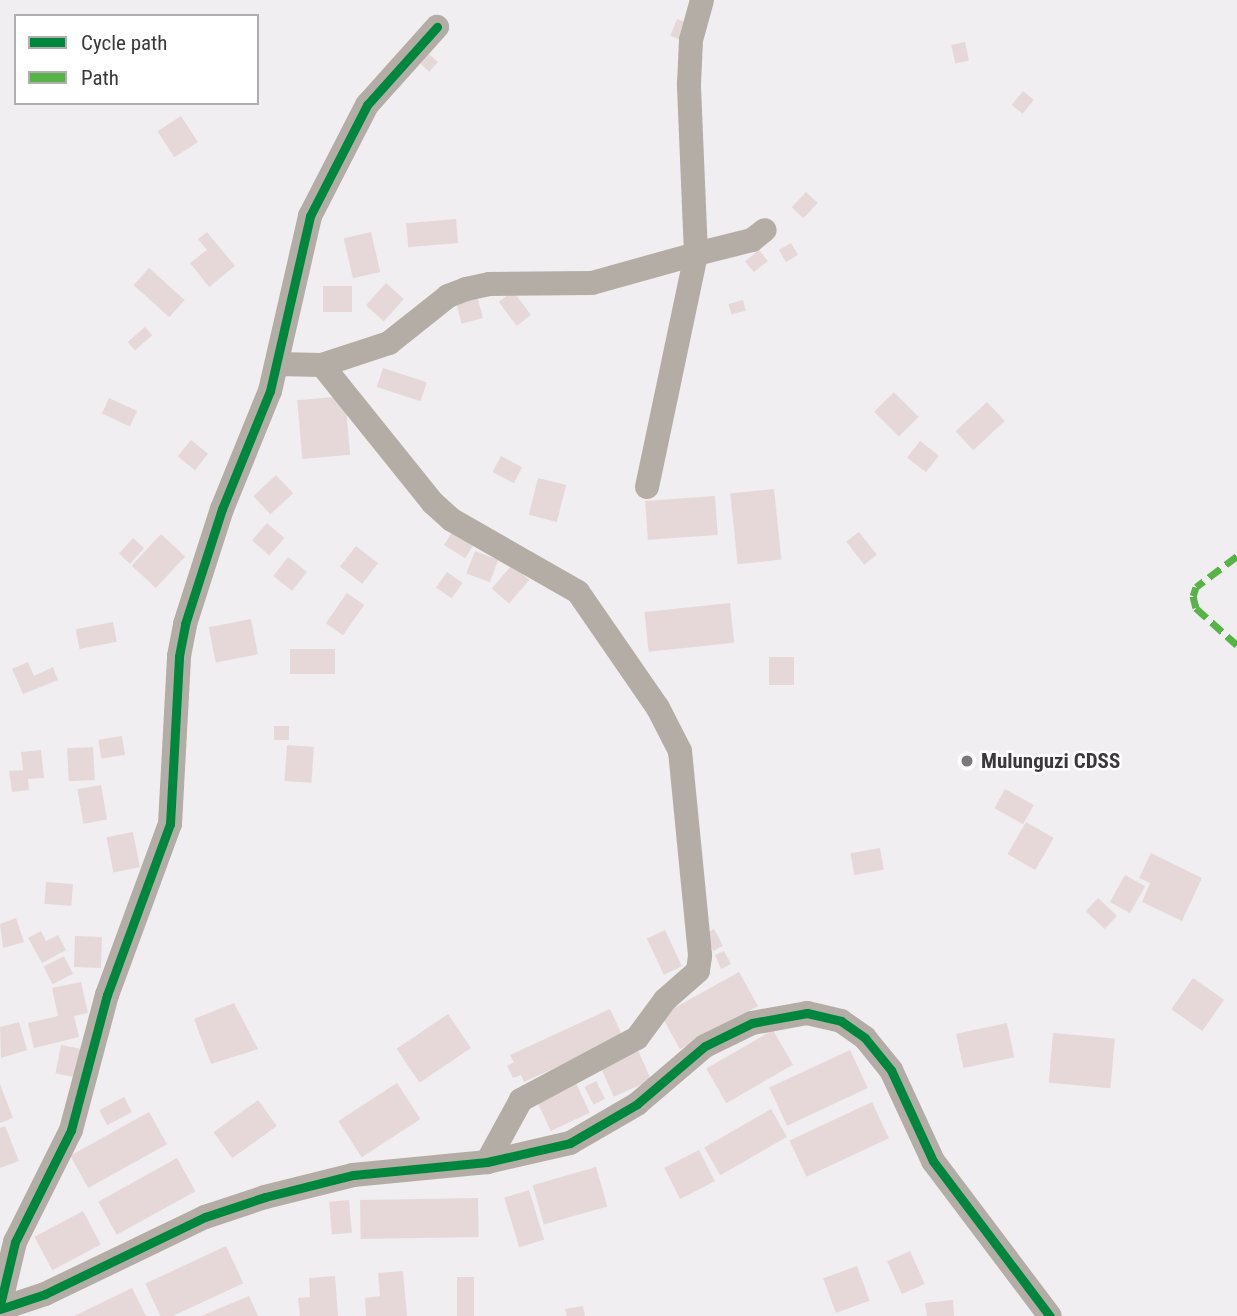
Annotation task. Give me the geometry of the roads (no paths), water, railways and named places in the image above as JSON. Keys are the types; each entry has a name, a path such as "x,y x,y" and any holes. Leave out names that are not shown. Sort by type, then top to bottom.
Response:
{"street":[{"path":"647,487 696,254 689,84 691,40 702,0"},
{"path":"437,27 367,106 315,205 298,252 277,364 222,509 185,624 170,824 107,995 71,1130 15,1242 0,1307 45,1294 205,1217 265,1197 354,1175 486,1162 570,1143 638,1104 705,1046 752,1023 807,1013 841,1021 865,1038 891,1070 933,1161 1050,1316"},
{"path":"277,364 322,365 389,343 448,296 466,289 489,284 592,283 752,240 765,230"},
{"path":"322,365 433,503 452,520 578,592 658,708 680,751 700,956 698,971 665,1000 638,1038 521,1100 486,1162"}],"place":[{"name":"Mulunguzi CDSS","path":"967,761"}]}
